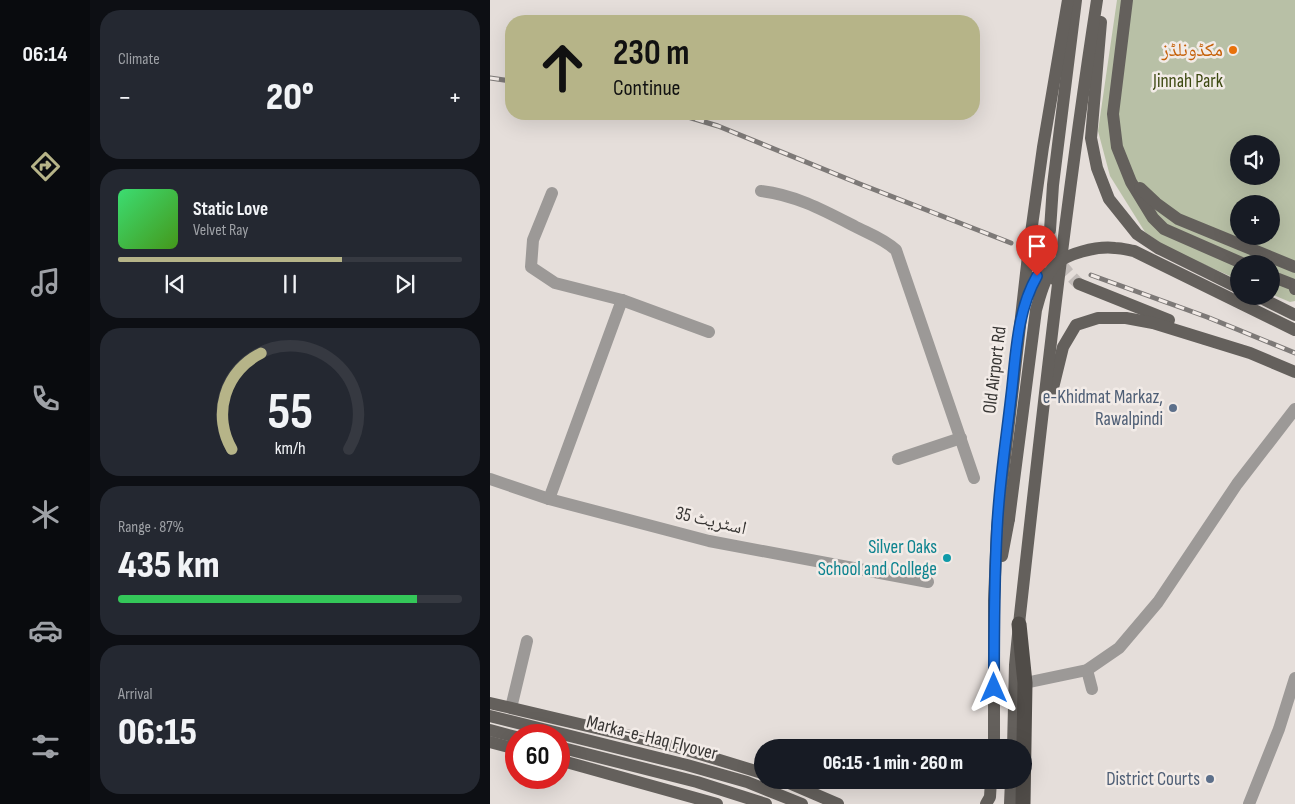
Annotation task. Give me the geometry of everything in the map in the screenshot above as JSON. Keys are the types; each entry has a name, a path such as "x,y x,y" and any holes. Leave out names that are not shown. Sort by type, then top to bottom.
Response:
{"highway":[{"path":"1018,624 1025,683 1023,804"}],"main road":[{"name":"Old Airport Rd","path":"993,739 994,601 997,528 1020,323 1043,148 1068,0"},
{"path":"1050,230 1053,184 1076,0"},
{"path":"1098,0 1099,56 1091,138 1097,168 1109,199 1137,234 1158,248 1230,284"},
{"path":"1013,739 1018,624 1053,321 1085,78 1098,0"},
{"path":"1127,0 1114,114 1117,147 1131,182 1153,218 1164,229 1230,258"},
{"path":"1117,147 1143,192 1178,219 1295,267"},
{"path":"994,601 1009,519 1036,310 1042,290 1054,266 1068,257 1098,248 1115,247 1134,252 1295,330"},
{"path":"1020,323 1030,289 1037,276 1048,273 1054,280 1053,321"},
{"path":"1280,280 1294,285 1295,289"},
{"path":"1079,284 1295,372"},
{"path":"1277,305 1293,312"},
{"path":"1039,445 1063,347 1076,325 1098,318 1126,318 1154,323 1250,353"},
{"path":"490,703 677,747 754,771"},
{"name":"Marka-e-Haq Flyover","path":"490,716 747,782 802,804"},
{"path":"490,730 505,734"},
{"path":"490,742 505,746"},
{"name":"Marka-e-Haq Flyover","path":"570,750 696,782 766,804"},
{"path":"570,763 717,804"},
{"path":"803,789 838,804"},
{"path":"986,804 990,797 990,789"},
{"path":"996,789 996,804"},
{"path":"1010,804 1011,789"}],"street":[{"path":"761,191 787,195 818,208 886,241 896,250 974,478"},
{"path":"552,193 533,240 531,266 555,283 622,300 709,332"},
{"path":"549,498 622,300"},
{"path":"1025,683 1087,670 1119,648 1158,602 1237,484 1295,409"},
{"path":"898,459 961,438"},
{"name":"اسٹریٹ 35","path":"490,479 549,498 709,541 928,582"},
{"path":"511,708 527,641"},
{"path":"1087,670 1092,689"},
{"path":"1249,804 1279,729 1295,678"}],"green space":[{"name":"Jinnah Park","path":"1117,0 1295,0 1295,301 1290,302 1280,298 1280,255 1230,255 1230,276 1169,249 1145,232 1110,176 1098,131"}],"tunnel":[{"path":"1050,230 1053,246 1059,260 1079,284"}],"railway":[{"path":"490,78 505,80"},
{"path":"698,120 718,126 1011,243"},
{"path":"1091,275 1207,317 1295,353"}],"place":[{"name":"مکڈونلڈز","path":"1233,50"},
{"name":"e-Khidmat Markaz, Rawalpindi","path":"1173,408"},
{"name":"Silver Oaks School and College","path":"947,558"},
{"name":"District Courts","path":"1210,779"}],"route":[{"path":"994,688 994,601 997,528 1004,456 1020,323 1030,289 1037,276"}]}
